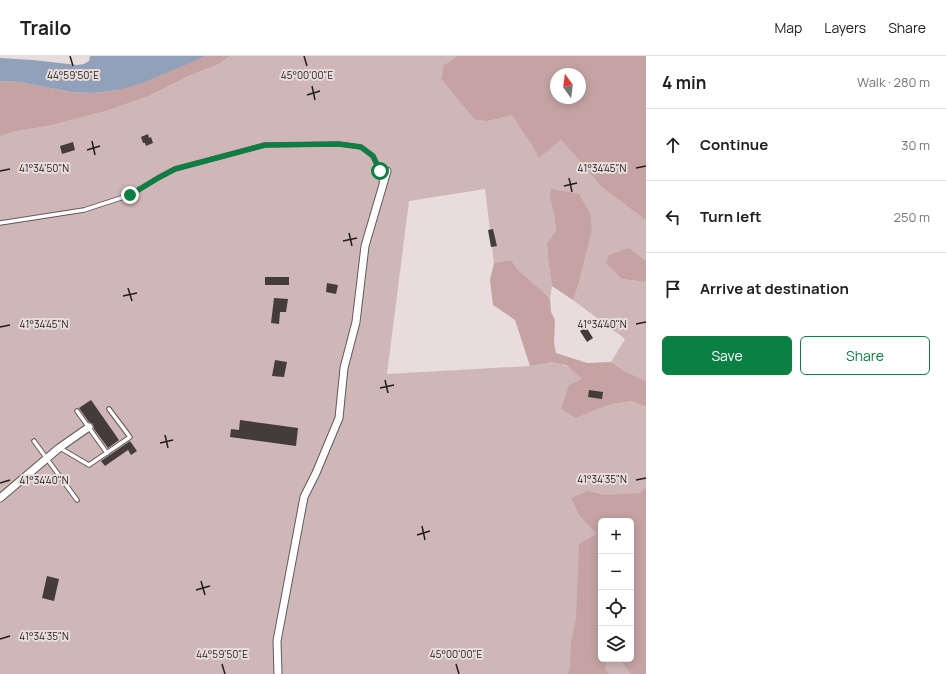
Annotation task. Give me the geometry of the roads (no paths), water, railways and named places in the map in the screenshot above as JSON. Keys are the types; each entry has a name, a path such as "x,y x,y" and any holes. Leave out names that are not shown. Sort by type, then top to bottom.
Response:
{"street":[{"path":"278,674 277,641 304,496 339,418 344,368 356,322 365,246 387,170"},
{"path":"0,498 59,448 89,427"}],"lane":[{"path":"0,223 84,210 130,195 175,169 265,145 339,144 361,147 373,156 380,171 382,187"},
{"path":"59,448 89,465 130,438 109,409"},
{"path":"77,410 107,453"},
{"path":"34,441 77,500"}],"water":[{"path":"90,56 206,56 142,83 118,90 94,93 71,92 19,82 0,81 0,58 77,65 84,64 89,61"}]}
